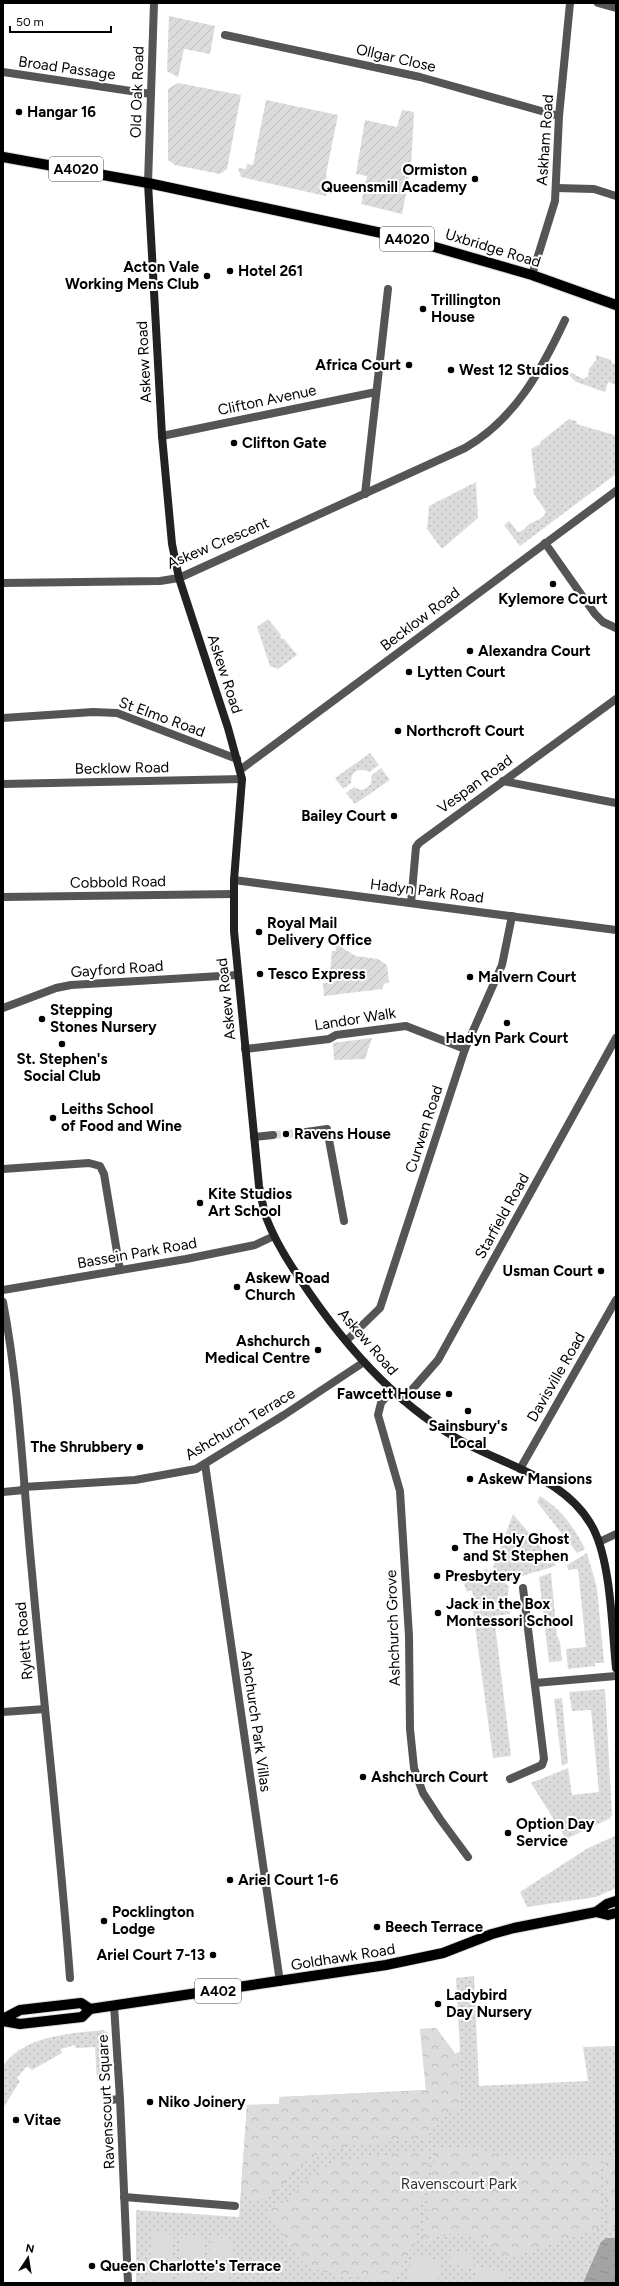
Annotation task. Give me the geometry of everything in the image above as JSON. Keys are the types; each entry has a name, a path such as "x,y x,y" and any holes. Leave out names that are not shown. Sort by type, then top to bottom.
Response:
{"main road":[{"name":"A4020","path":"3,157 148,183"},
{"name":"Uxbridge Road","path":"148,183 400,237 532,275 616,305"},
{"name":"Askew Road","path":"148,183 162,436 172,544 179,578 237,759 242,779 234,880 237,974 246,1049 259,1186 266,1218 274,1236 310,1294 346,1341 364,1362 392,1390 442,1429 466,1444 555,1486 569,1496 588,1520 599,1542 612,1599 616,1668"},
{"name":"Goldhawk Road","path":"3,2020 20,2024 82,2017 90,2009 280,1982 408,1961 460,1948 492,1934 514,1928 596,1912 606,1904 616,1901"},
{"path":"596,1912 608,1915 616,1913"}],"street":[{"name":"Old Oak Road","path":"148,183 154,3"},
{"name":"Askham Road","path":"532,275 555,201 560,116 570,3"},
{"path":"598,3 616,8"},
{"name":"Ollgar Close","path":"225,35 420,77 560,116"},
{"name":"Broad Passage","path":"3,72 151,94"},
{"path":"556,188 594,189 616,196"},
{"path":"365,494 388,289"},
{"name":"Askew Crescent","path":"3,583 160,581 179,578 464,448 489,432 503,420 526,391 550,351 565,320"},
{"name":"Clifton Avenue","path":"162,436 376,392"},
{"name":"Becklow Road","path":"240,770 616,490"},
{"path":"545,544 595,614 603,622 616,628"},
{"name":"Vespan Road","path":"411,903 416,847 419,843 616,699"},
{"name":"St Elmo Road","path":"3,718 93,712 117,713 237,759"},
{"name":"Becklow Road","path":"3,784 242,779"},
{"path":"503,781 616,803"},
{"name":"Hadyn Park Road","path":"234,880 616,930"},
{"name":"Cobbold Road","path":"3,898 234,894"},
{"name":"Curwen Road","path":"346,1341 380,1308 465,1049 502,965 512,916"},
{"name":"Gayford Road","path":"3,1008 56,988 237,974"},
{"name":"Landor Walk","path":"246,1049 329,1039 336,1035 406,1026 465,1049"},
{"name":"Starfield Road","path":"403,1400 438,1360 616,1038"},
{"path":"300,1132 327,1129 344,1221"},
{"path":"254,1138 273,1135"},
{"path":"3,1169 89,1163 100,1166 104,1174 120,1270"},
{"name":"Bassein Park Road","path":"3,1290 255,1245 274,1236"},
{"name":"Davisville Road","path":"520,1469 616,1300"},
{"name":"Rylett Road","path":"3,1302 13,1361 24,1489 61,1862 70,1978"},
{"name":"Ashchurch Terrace","path":"3,1492 135,1480 186,1472 205,1464 364,1362"},
{"name":"Ashchurch Grove","path":"392,1390 378,1408 378,1415 400,1491 410,1636 410,1729 414,1768 423,1793 440,1820 468,1857"},
{"name":"Ashchurch Park Villas","path":"205,1464 280,1982"},
{"path":"599,1542 616,1534"},
{"path":"510,1779 537,1768 542,1765 544,1760 523,1588"},
{"path":"535,1683 616,1676"},
{"path":"3,1712 45,1708"},
{"name":"Ravenscourt Square","path":"114,2005 120,2099 128,2283"},
{"path":"110,2100 120,2099"},
{"path":"124,2197 235,2206"}],"green space":[{"path":"169,16 215,26 210,54 184,49 178,77 167,71"},
{"path":"178,83 241,95 227,169 220,174 175,165 168,160 168,89"},
{"path":"266,100 338,115 326,174 327,180 330,181 326,196 241,177 238,168 246,169 247,164 253,165"},
{"path":"402,110 414,112 411,167 402,214 361,204 367,176 356,174 365,120 397,127"},
{"path":"596,355 611,360 612,363 616,364 616,385 608,382 605,392 576,382 569,375 570,372 583,379 588,377 589,369 596,360"},
{"path":"569,419 576,421 577,424 614,435 616,438 616,474 520,546 504,525 509,521 518,532 522,531 529,524 542,518 546,512 534,494 533,489 536,487 531,449 540,444 540,442"},
{"path":"476,482 478,518 442,549 427,529 429,506"},
{"path":"268,619 281,635 280,638 284,639 297,655 278,669 270,666 257,627"},
{"path":"370,753 379,765 369,772 365,770 356,771 352,776 351,783 343,789 335,778"},
{"path":"381,768 390,780 355,804 346,793 354,787 360,790 368,787 371,784 371,776"},
{"path":"336,944 356,956 378,959 387,965 389,982 384,984 382,989 324,996 323,983 329,983 332,951 336,951"},
{"path":"372,1038 365,1059 334,1060 333,1043"},
{"path":"540,1496 561,1513 576,1533 585,1549 577,1553 537,1502"},
{"path":"513,1514 556,1565 545,1570 522,1576 512,1583 493,1568"},
{"path":"587,1553 597,1588 604,1663 595,1663 595,1666 568,1669 566,1649 586,1647 578,1569 568,1570 567,1565"},
{"path":"486,1569 509,1586 507,1603 478,1605 471,1590 467,1592 464,1584"},
{"path":"551,1573 557,1636 560,1642 562,1661 549,1662 539,1577"},
{"path":"509,1608 510,1614 494,1616 511,1756 493,1758 473,1611"},
{"path":"605,1689 612,1815 609,1819 566,1839 531,1783 568,1768 572,1795 599,1792 591,1710 572,1711 569,1692"},
{"path":"562,1698 568,1763 562,1766 554,1699"},
{"path":"615,1836 616,1888 596,1897 527,1907 520,1892 588,1848"},
{"name":"Ravenscourt Park","path":"474,1976 479,2086 588,2081 583,2047 616,2046 616,2283 136,2283 136,2210 239,2217 247,2105 279,2104 279,2097 426,2090 420,2029 436,2028 455,2054 460,2051 456,1978"},
{"path":"436,2028 461,2061 461,2106 435,2124 431,2128 427,2139 349,2146 320,2154 303,2164 275,2193 259,2201 252,2200 241,2190 247,2105 279,2104 279,2097 426,2090 420,2029"},
{"path":"103,2030 108,2033 109,2081 97,2081 95,2047 76,2048 74,2045 61,2049 62,2053 32,2070 27,2066 17,2078 20,2081 3,2108 3,2066 12,2056 35,2042 48,2038"},
{"path":"469,2148 520,2159 599,2157 601,2228 504,2259 485,2243 465,2235 444,2235 421,2245 436,2149"},
{"path":"430,2150 415,2246 411,2249 394,2281 332,2274 309,2266 301,2261 282,2232 268,2217 266,2211 291,2198 310,2176 336,2161"},
{"path":"604,2156 616,2156 616,2228 608,2227"},
{"path":"152,2232 174,2234 170,2282 148,2280"},
{"path":"182,2235 204,2237 200,2283 178,2283"},
{"path":"211,2237 233,2239 229,2283 207,2283"},
{"path":"460,2250 471,2254 475,2262 473,2269 448,2263 452,2254"},
{"path":"413,2254 442,2261 437,2283 406,2283"},
{"path":"478,2266 507,2273 504,2283 474,2283"}],"water":[{"path":"606,2238 616,2238 616,2283 583,2283 601,2242"}],"tunnel":[{"path":"273,1135 299,1133"}],"place":[{"name":"Hangar 16","path":"19,112"},
{"name":"Ormiston Queensmill Academy","path":"475,179"},
{"name":"Hotel 261","path":"230,271"},
{"name":"Acton Vale Working Mens Club","path":"207,276"},
{"name":"Trillington House","path":"423,309"},
{"name":"Africa Court","path":"409,365"},
{"name":"West 12 Studios","path":"451,370"},
{"name":"Clifton Gate","path":"234,443"},
{"name":"Kylemore Court","path":"553,584"},
{"name":"Alexandra Court","path":"470,651"},
{"name":"Lytten Court","path":"409,672"},
{"name":"Northcroft Court","path":"398,731"},
{"name":"Bailey Court","path":"394,816"},
{"name":"Royal Mail Delivery Office","path":"259,932"},
{"name":"Tesco Express","path":"260,974"},
{"name":"Malvern Court","path":"470,977"},
{"name":"Stepping Stones Nursery","path":"42,1019"},
{"name":"Hadyn Park Court","path":"507,1023"},
{"name":"St. Stephen's Social Club","path":"62,1044"},
{"name":"Leiths School of Food and Wine","path":"53,1118"},
{"name":"Ravens House","path":"286,1134"},
{"name":"Kite Studios Art School","path":"200,1203"},
{"name":"Usman Court","path":"601,1271"},
{"name":"Askew Road Church","path":"237,1287"},
{"name":"Ashchurch Medical Centre","path":"318,1350"},
{"name":"Fawcett House","path":"449,1394"},
{"name":"Sainsbury's Local","path":"468,1411"},
{"name":"The Shrubbery","path":"140,1447"},
{"name":"Askew Mansions","path":"470,1479"},
{"name":"The Holy Ghost and St Stephen","path":"455,1548"},
{"name":"Presbytery","path":"437,1576"},
{"name":"Jack in the Box Montessori School","path":"438,1613"},
{"name":"Ashchurch Court","path":"363,1777"},
{"name":"Option Day Service","path":"508,1833"},
{"name":"Ariel Court 1-6","path":"230,1880"},
{"name":"Pocklington Lodge","path":"104,1921"},
{"name":"Beech Terrace","path":"377,1927"},
{"name":"Ariel Court 7-13","path":"213,1955"},
{"name":"Ladybird Day Nursery","path":"438,2004"},
{"name":"Niko Joinery","path":"150,2102"},
{"name":"Vitae","path":"16,2120"},
{"name":"Queen Charlotte's Terrace","path":"92,2266"}]}
